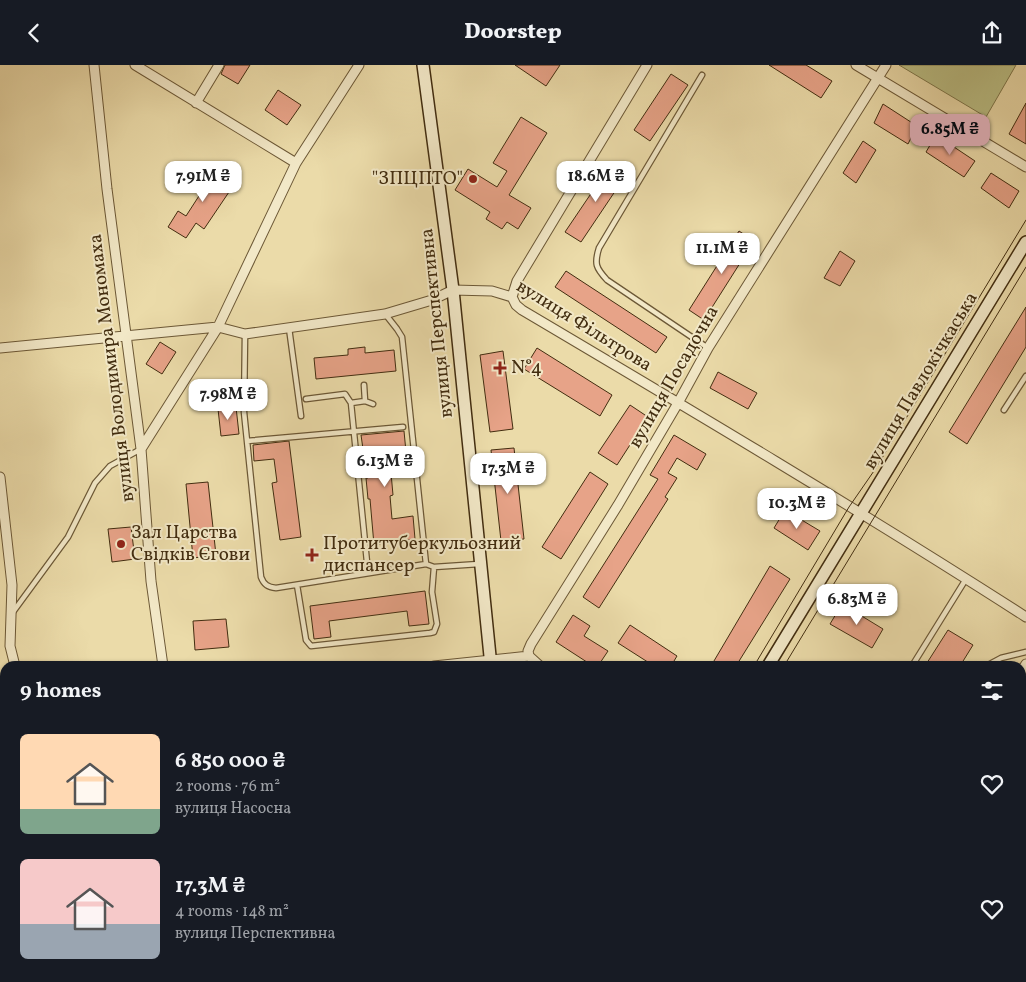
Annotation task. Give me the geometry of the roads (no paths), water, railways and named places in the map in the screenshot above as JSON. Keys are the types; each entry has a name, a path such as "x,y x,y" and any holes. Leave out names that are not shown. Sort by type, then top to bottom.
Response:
{"street":[{"name":"вулиця Володимира Мономаха","path":"94,65 125,336 141,449 151,581 162,661"},
{"path":"135,65 296,163"},
{"path":"196,103 218,65"},
{"path":"141,449 218,327 296,163 359,65"},
{"name":"вулиця Перспективна","path":"423,65 453,291 491,661"},
{"path":"512,297 517,281 647,65"},
{"path":"856,65 1026,167"},
{"name":"вулиця Посадочна","path":"529,656 528,651 531,644 618,505 708,348 886,65"},
{"name":"вулиця Павлокічкаська","path":"771,661 1026,242"},
{"name":"вулиця Фільтрова","path":"218,327 245,334 385,314 432,300 453,291 492,291 512,297 516,305 522,310 861,514 1026,617"},
{"path":"0,348 218,327"},
{"path":"0,477 12,585 10,646 14,661"},
{"path":"502,661 529,656 534,661"}],"lane":[{"path":"702,75 599,248 595,261 599,271 607,280 708,348"},
{"path":"385,314 402,337 426,564"},
{"path":"289,327 301,416"},
{"path":"245,334 244,412 262,577 264,583 269,588 426,564 434,567 481,564"},
{"path":"1004,410 1026,376"},
{"path":"364,385 365,401"},
{"path":"306,399 345,394 351,403 368,572"},
{"path":"351,403 365,401 373,403"},
{"path":"247,441 403,427"},
{"path":"11,615 68,537 95,483 110,467 141,449"},
{"path":"297,585 306,640 311,646 430,633 434,632 437,624 432,592 434,567"},
{"path":"915,661 966,579"},
{"path":"995,661 1026,652"}],"tram line":[{"path":"757,661 849,507 876,468 1026,220"},
{"path":"787,661 1026,267"}],"place":[{"name":"\"ЗПЦПТО\"","path":"473,179"},
{"name":"N°4","path":"500,368"},
{"name":"Зал Царства Свідків Єгови","path":"121,544"},
{"name":"Протитуберкульозний диспансер","path":"312,555"}]}
